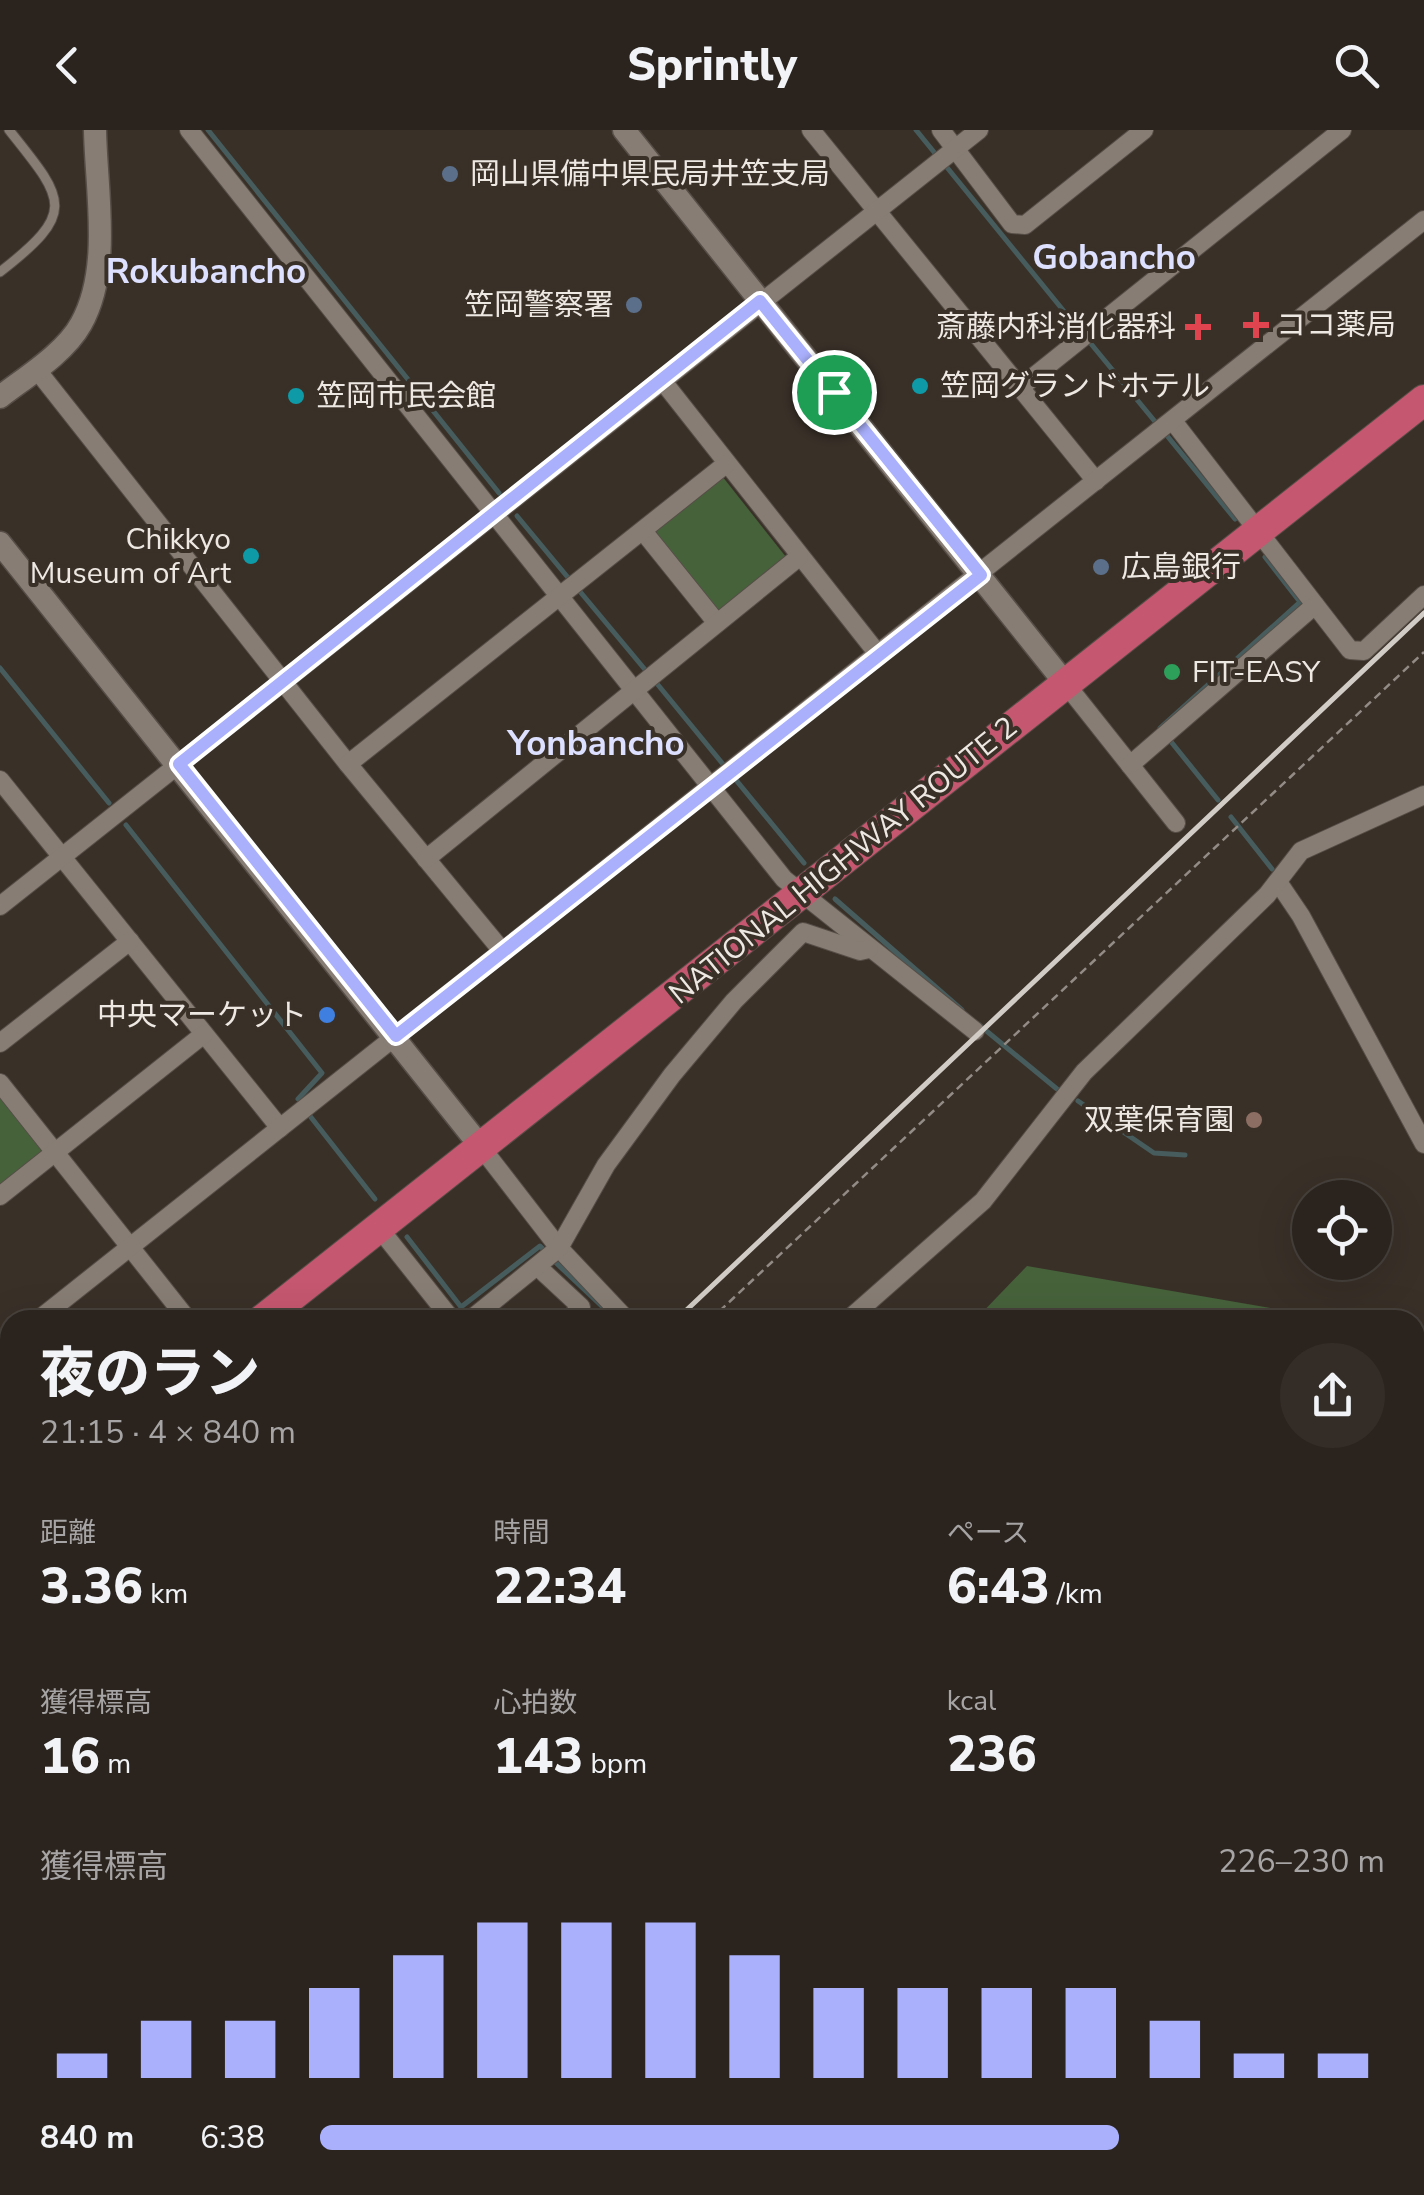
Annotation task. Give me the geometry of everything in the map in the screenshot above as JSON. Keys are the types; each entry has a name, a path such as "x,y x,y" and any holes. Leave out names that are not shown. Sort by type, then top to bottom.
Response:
{"highway":[{"name":"NATIONAL HIGHWAY ROUTE 2","path":"275,1310 1424,400"}],"street":[{"path":"0,397 37,370 81,324 98,266 95,130"},
{"path":"188,130 496,513 570,589 647,682 715,784 801,894 975,1031"},
{"path":"624,130 1176,823"},
{"path":"810,130 1022,386 1096,482"},
{"path":"941,130 945,156 1012,224 1025,225 1144,130"},
{"path":"0,906 979,130"},
{"path":"1022,386 1083,333 1342,130"},
{"path":"51,1310 1424,220"},
{"path":"37,370 348,764 503,952"},
{"path":"661,379 878,654"},
{"path":"1165,428 1259,530 1350,650 1364,651 1424,595"},
{"path":"348,764 726,464"},
{"path":"643,531 717,623"},
{"path":"0,542 396,1036 480,1147 581,1307 578,1310"},
{"path":"426,859 798,557"},
{"path":"1130,765 1315,605"},
{"path":"0,780 280,1128"},
{"path":"860,1310 959,1226 1016,1164 1084,1072 1278,882 1311,842 1424,796"},
{"path":"1278,882 1301,916 1424,1144"},
{"path":"483,1310 549,1258 606,1165 672,1075 734,1002 803,932 860,951 870,949"},
{"path":"0,1043 130,942"},
{"path":"0,1196 204,1034"},
{"path":"0,1083 181,1310"},
{"path":"380,1228 444,1310"},
{"path":"549,1258 614,1310"}],"lane":[{"path":"0,272 43,239 55,215 56,197 48,178 9,130"}],"path":[{"path":"721,1310 1424,652"}],"green space":[{"path":"722,476 786,557 717,613 653,534 656,526"},
{"path":"0,1083 55,1152 0,1196"},
{"path":"1027,1266 1283,1310 985,1310"}],"waterway":[{"path":"208,130 499,493"},
{"path":"916,130 938,157"},
{"path":"945,165 1080,331"},
{"path":"1087,339 1157,424"},
{"path":"1164,432 1235,519"},
{"path":"517,516 570,580"},
{"path":"1218,800 1160,728 1300,602 1265,557"},
{"path":"577,588 647,672"},
{"path":"0,668 109,803"},
{"path":"654,680 804,863"},
{"path":"1231,817 1272,869"},
{"path":"126,825 322,1073 298,1099"},
{"path":"835,899 962,1010"},
{"path":"978,1024 1057,1089"},
{"path":"1078,1101 1154,1153 1185,1155"},
{"path":"310,1116 375,1199"},
{"path":"407,1237 461,1307 540,1246 546,1252"},
{"path":"553,1260 606,1310"}],"railway":[{"path":"687,1310 1424,613"}],"place":[{"name":"岡山県備中県民局井笠支局","path":"450,174"},
{"name":"笠岡警察署","path":"634,305"},
{"name":"ココ薬局","path":"1256,325"},
{"name":"斎藤内科消化器科","path":"1198,327"},
{"name":"笠岡グランドホテル","path":"920,386"},
{"name":"笠岡市民会館","path":"296,396"},
{"name":"Chikkyo Museum of Art","path":"251,556"},
{"name":"広島銀行","path":"1101,567"},
{"name":"FIT-EASY","path":"1172,672"},
{"name":"中央マーケット","path":"327,1015"},
{"name":"双葉保育園","path":"1254,1120"}],"district":[{"name":"Gobancho","path":"1114,257"},
{"name":"Rokubancho","path":"206,271"},
{"name":"Yonbancho","path":"596,743"}],"route":[{"path":"760,301 834,392 981,575 396,1036 179,764 760,301"}]}
